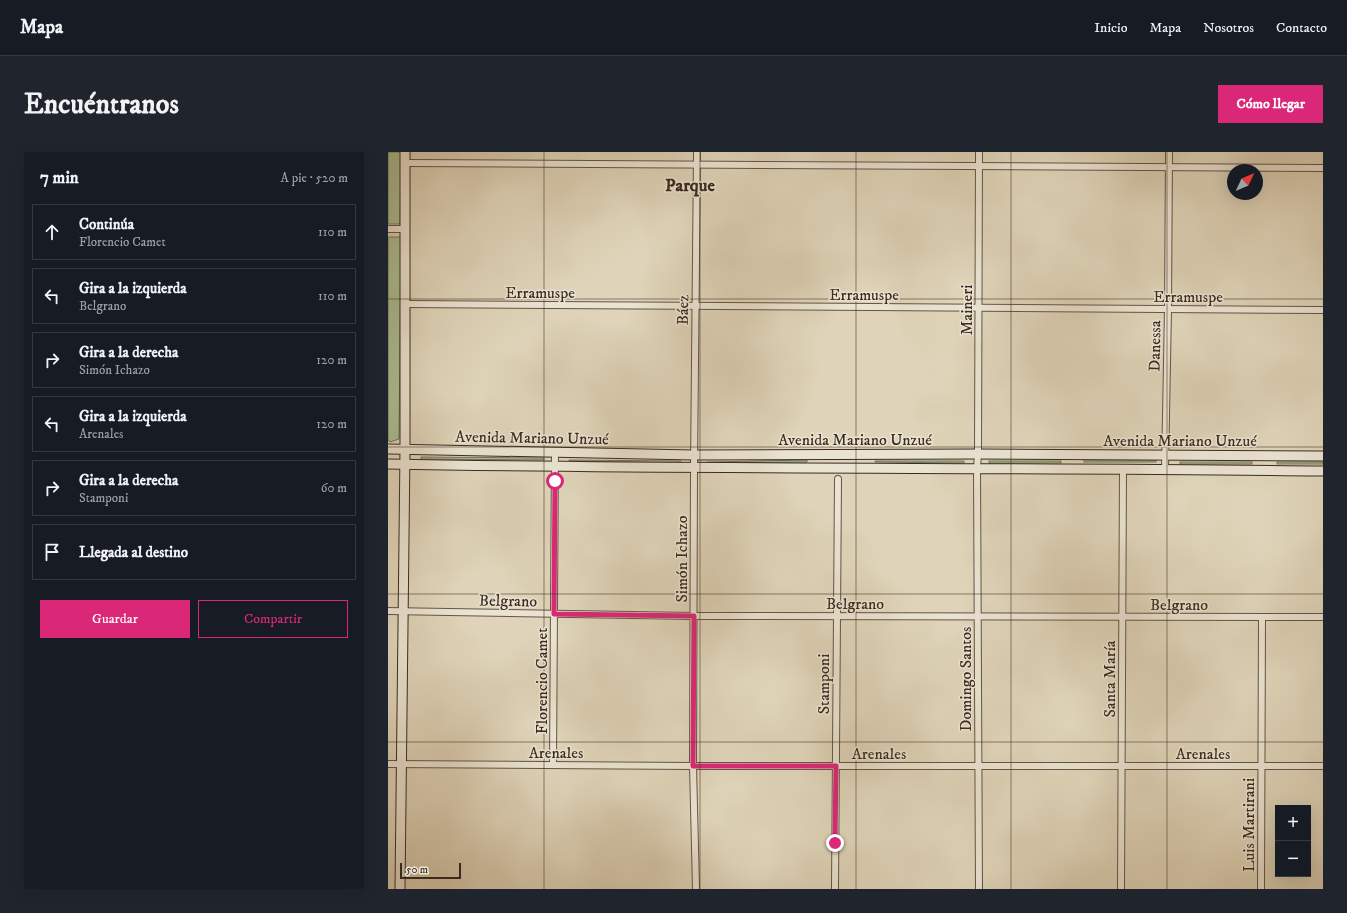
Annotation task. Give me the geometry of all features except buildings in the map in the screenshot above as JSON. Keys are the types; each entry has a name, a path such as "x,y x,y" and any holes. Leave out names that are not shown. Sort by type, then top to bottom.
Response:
{"main road":[{"path":"400,889 405,450 405,152"},
{"name":"Avenida Mariano Unzué","path":"388,449 694,454 1072,454 1323,456"},
{"path":"813,468 814,454"},
{"path":"866,454 866,468"},
{"path":"1072,454 1073,469"},
{"name":"Avenida Mariano Unzué","path":"388,464 694,468 977,468 1323,471"}],"street":[{"name":"Báez","path":"694,468 697,152"},
{"name":"Maineri","path":"977,468 979,152"},
{"name":"Danessa","path":"1165,469 1169,152"},
{"path":"405,163 1323,168"},
{"path":"388,229 405,229"},
{"name":"Erramuspe","path":"405,304 1323,310"},
{"name":"Florencio Camet","path":"553,765 555,452"},
{"name":"Simón Ichazo","path":"694,468 693,766 696,889"},
{"name":"Domingo Santos","path":"977,468 979,889"},
{"name":"Santa María","path":"1121,889 1124,469"},
{"name":"Stamponi","path":"835,889 838,479"},
{"name":"Belgrano","path":"388,611 694,616 1323,617"},
{"name":"Luis Martirani","path":"1260,889 1262,617"},
{"name":"Arenales","path":"388,764 693,766 1323,766"}],"green space":[{"path":"388,152 401,152 400,224 388,224"},
{"path":"388,237 401,237 399,439 390,442 388,440"},
{"path":"421,457 544,458 544,460 421,459"},
{"path":"807,460 807,462 707,463 707,462"},
{"path":"1084,460 1156,460 1156,462 1084,462"},
{"path":"569,461 681,461 681,463"},
{"path":"964,461 964,463 875,462"},
{"path":"989,461 1061,461 1061,463 989,463"},
{"path":"1180,462 1252,462 1252,464 1180,464"},
{"path":"1277,462 1323,462 1323,464 1277,464"}],"district":[{"name":"Parque","path":"690,185"}],"route":[{"path":"555,481 554,614 694,616 693,766 836,766 835,843"}]}
